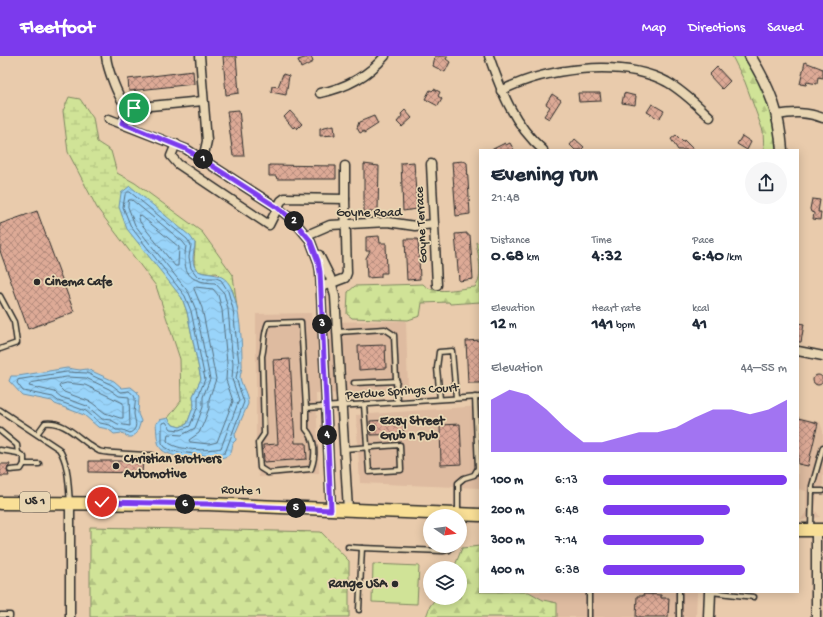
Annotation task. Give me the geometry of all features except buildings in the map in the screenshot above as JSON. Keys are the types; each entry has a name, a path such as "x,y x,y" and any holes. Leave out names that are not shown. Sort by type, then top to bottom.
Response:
{"main road":[{"name":"Route 1","path":"0,503 70,502 208,504 423,513"},
{"name":"Route 1","path":"467,515 479,515"},
{"path":"799,530 817,530"}],"street":[{"path":"106,56 107,65 122,102 129,108 204,101"},
{"path":"200,56 207,141 203,159"},
{"path":"320,93 343,87 355,81 368,73 385,56"},
{"path":"490,56 501,91 513,115 542,149"},
{"path":"750,56 766,82 780,125 782,149"},
{"path":"501,91 529,78 565,71 596,69 628,71 645,74 667,82 694,102 710,117"},
{"path":"122,123 129,108"},
{"path":"777,115 793,112 810,113 823,118"},
{"path":"109,119 176,144 203,159 278,208 295,222 307,235 326,267 332,283 337,332 348,510"},
{"path":"176,144 171,156 178,164 269,225 281,201 285,198 345,198"},
{"name":"Goyne Terrace","path":"431,164 437,285"},
{"path":"321,287 345,278 347,273 345,166"},
{"name":"Goyne Road","path":"307,235 330,225 388,222 415,226 434,224"},
{"path":"315,250 318,261 321,287 331,510"},
{"path":"799,351 823,356"},
{"path":"70,502 70,617"},
{"path":"816,617 817,530"},
{"path":"709,617 710,593"}],"lane":[{"path":"0,296 14,322 17,343 0,349"},
{"path":"301,322 306,408 306,429 312,436 315,459 311,469 268,473 260,468 258,443 264,434 262,356 265,344 264,332 268,323 301,322"},
{"path":"337,332 385,329 394,335 397,402"},
{"path":"440,400 437,368 438,352 452,352 456,398"},
{"path":"354,383 397,382"},
{"path":"458,509 458,483 464,478 474,475 478,468 475,397"},
{"name":"Perdue Springs Court","path":"306,408 479,397"},
{"path":"344,449 367,448 400,445 401,470 369,472 367,448 364,405"},
{"path":"0,410 59,449 64,457 70,502"},
{"path":"37,434 45,423 51,422 60,424 100,452 152,455"},
{"path":"0,431 17,444 18,453"},
{"path":"817,530 812,491 823,447"},
{"path":"0,450 18,453 24,457 24,464 21,469 10,470"},
{"path":"24,464 39,464"},
{"path":"812,491 823,491"},
{"path":"348,547 423,550"},
{"path":"359,610 362,548"},
{"path":"588,593 589,617"},
{"path":"679,593 679,617"},
{"path":"719,593 754,597"},
{"path":"0,615 10,615 10,617"}],"shaded area":[{"path":"311,313 312,322 406,321 408,391 316,394 319,473 259,477 256,442 256,314"},
{"path":"479,406 479,488 360,483 356,415"},
{"path":"799,417 820,422 823,431 823,494 817,495 815,510 820,517 801,520 806,512 806,491 799,489"},
{"path":"531,593 697,593 696,617 557,617 557,603 543,600"}],"green space":[{"path":"732,56 745,56 763,89 774,124 777,149 764,149 763,131 745,82"},
{"path":"69,97 80,99 93,118 97,142 111,151 117,173 135,183 202,232 233,275 237,308 232,289 217,273 201,272 195,267 195,243 182,298 187,312 201,379 193,396 194,405 187,424 180,427 173,425 168,418 181,401 180,359 156,286 97,208 68,152 63,111"},
{"path":"476,242 479,244 479,259"},
{"path":"479,278 479,302 450,304 449,302 422,303 420,316 408,320 352,318 347,314 348,292 355,286 423,284 434,290 455,290 475,287"},
{"path":"90,527 321,532 349,561 349,617 90,617"},
{"path":"479,546 479,593 531,593 543,600 557,603 557,617 426,617 431,605 467,605 467,561 457,561 460,553 467,553 467,547"},
{"name":"Range USA","path":"373,564 419,566 417,604 372,602"}],"water":[{"path":"130,186 190,236 195,243 193,258 194,266 203,273 222,277 232,290 235,298 241,336 242,365 240,378 248,404 235,434 236,440 233,443 231,452 227,456 213,459 194,459 175,456 162,450 160,447 157,437 156,423 159,420 168,418 173,425 180,427 187,424 194,405 193,396 201,379 187,312 182,298 127,229 119,207 121,193"},
{"path":"67,368 80,370 87,369 114,381 122,388 131,387 137,392 139,397 138,414 141,421 137,433 132,437 128,437 122,433 114,434 108,429 98,427 84,415 55,404 52,401 22,395 9,381 11,376"}],"place":[{"name":"Cinema Cafe","path":"37,282"},
{"name":"Easy Street Grub n Pub","path":"372,428"},
{"name":"Christian Brothers Automotive","path":"116,466"},
{"name":"Range USA","path":"395,584"}],"route":[{"path":"102,502 240,505 331,510 320,272 315,250 304,231 295,222 278,208 224,172 172,142 122,123 129,108 134,108"}]}
